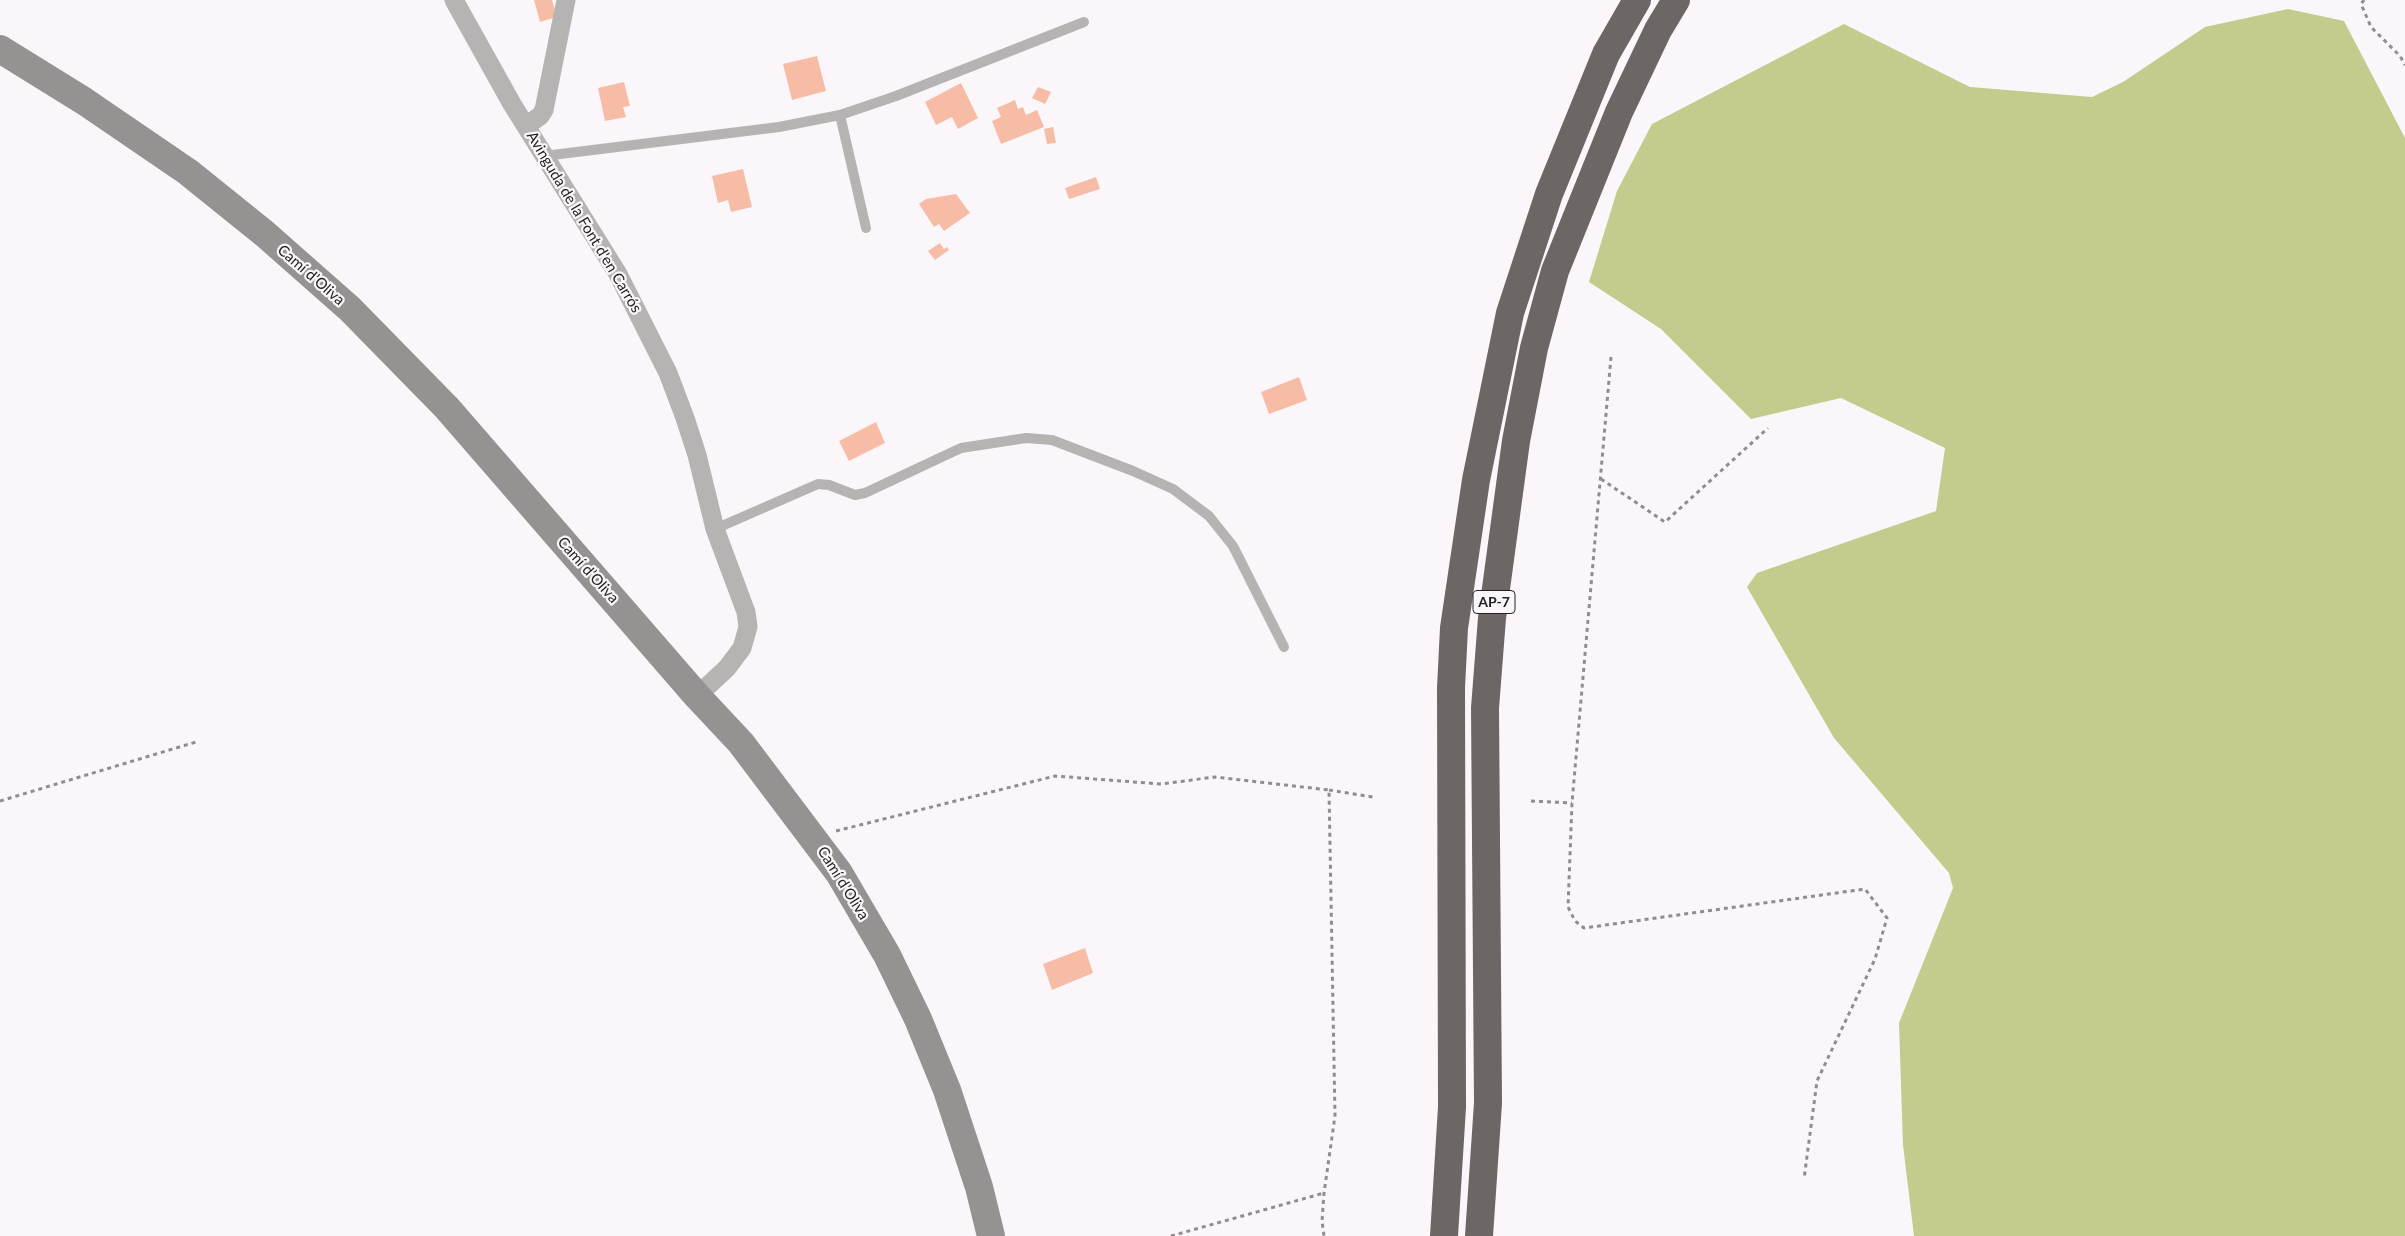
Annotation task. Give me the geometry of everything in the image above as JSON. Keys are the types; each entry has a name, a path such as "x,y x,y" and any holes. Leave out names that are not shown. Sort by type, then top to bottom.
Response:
{"highway":[{"name":"AP-7","path":"1444,1236 1452,1107 1451,688 1454,628 1476,480 1510,314 1549,194 1606,54 1637,0"},
{"name":"AP-7","path":"1479,1236 1488,1103 1485,708 1492,618 1515,450 1534,348 1555,271 1619,112 1658,30 1676,0"}],"street":[{"name":"Avinguda de la Font d'en Carrós","path":"454,0 526,126 618,274 668,373 697,455 715,529 746,612 748,627 742,648 727,668 697,696"},
{"path":"526,126 540,116 544,110 566,0"},
{"name":"Camí d’Oliva","path":"0,49 84,101 188,172 265,234 350,309 447,408 697,696 742,743 813,836 839,874 886,955 918,1019 964,1139 979,1186 991,1236"}],"lane":[{"path":"544,156 779,127 840,115 1084,22"},
{"path":"840,115 866,228"},
{"path":"715,529 818,484 830,485 855,495 865,494 961,448 1026,438 1052,440 1134,471 1173,489 1209,516 1233,546 1284,647"}],"path":[{"path":"2364,0 2362,4 2371,27 2400,56 2405,65"},
{"path":"1611,357 1572,803 1568,908 1575,921 1584,928 1865,889 1886,918 1874,959 1817,1081 1804,1179"},
{"path":"1601,479 1665,522 1768,428"},
{"path":"0,800 196,742"},
{"path":"813,836 1055,776 1161,784 1215,777 1329,790 1372,797"},
{"path":"1324,1236 1322,1221 1324,1193 1335,1116 1329,790"},
{"path":"1532,800 1572,803"},
{"path":"1171,1236 1324,1193"}],"green space":[{"path":"2288,9 2344,21 2405,138 2405,1236 1914,1236 1903,1145 1899,1023 1953,888 1949,873 1834,738 1747,587 1757,573 1936,511 1945,448 1841,398 1751,419 1661,329 1589,282 1617,191 1652,124 1844,24 1970,87 2092,97 2123,82 2205,27"}],"building":[{"path":"534,0 552,0 557,17 540,22"},
{"path":"817,56 826,91 792,100 783,64"},
{"path":"624,82 630,106 623,107 626,117 605,121 598,88"},
{"path":"961,83 978,118 958,129 952,117 936,125 925,102"},
{"path":"1038,87 1051,92 1045,104 1032,98"},
{"path":"1015,100 1018,109 1023,107 1026,115 1037,110 1044,127 1001,144 992,121 1001,117 997,108"},
{"path":"1053,127 1056,143 1047,144 1044,129"},
{"path":"743,169 752,207 731,212 728,200 718,203 712,176"},
{"path":"1096,177 1100,189 1069,199 1065,188"},
{"path":"956,194 970,213 944,231 939,224 934,227 919,204 926,199"},
{"path":"940,243 944,249 947,247 949,250 935,260 928,251"},
{"path":"1299,377 1307,400 1269,414 1261,392"},
{"path":"876,422 885,443 849,461 839,441"},
{"path":"1085,948 1093,973 1052,990 1043,964"}]}
